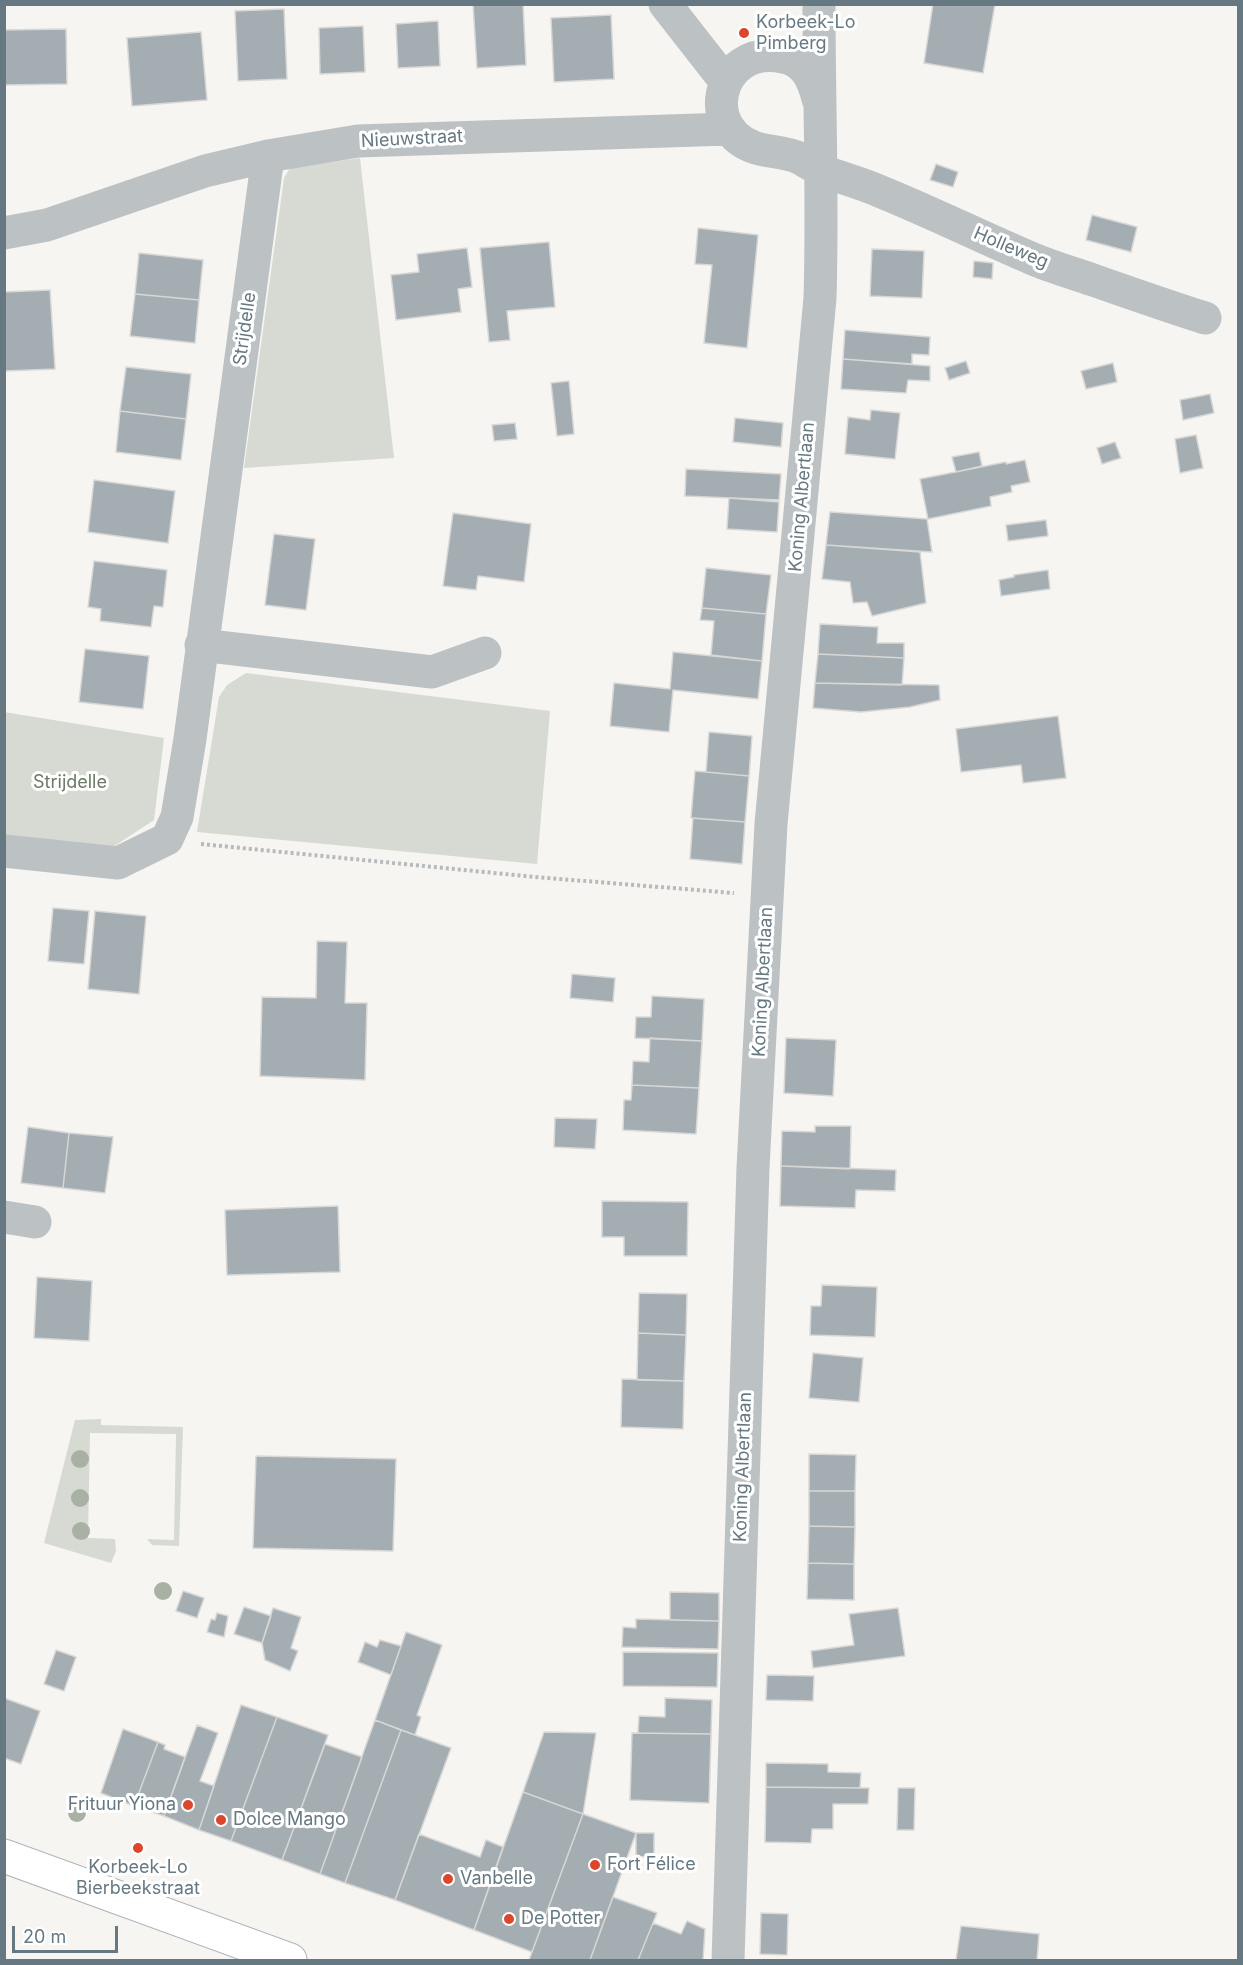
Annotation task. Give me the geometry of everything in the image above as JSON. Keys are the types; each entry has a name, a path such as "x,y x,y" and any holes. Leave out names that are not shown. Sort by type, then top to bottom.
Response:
{"main road":[{"path":"4,1856 290,1960"}],"street":[{"path":"664,4 726,82"},
{"name":"Koning Albertlaan","path":"728,1960 753,1180 767,896 771,824 820,298 822,225 819,4"},
{"path":"819,101 814,82 804,68 789,58 769,54 750,58 738,66 726,82 721,104 724,118 736,138 750,147 797,157 820,170"},
{"name":"Nieuwstraat","path":"4,233 47,225 205,171 268,156 375,140 729,129"},
{"name":"Strijdelle","path":"167,839 177,816 190,739 268,156"},
{"name":"Holleweg","path":"820,170 877,190 1035,260 1204,318"},
{"path":"201,645 432,672 485,653"},
{"path":"4,851 118,863 167,839"}],"path":[{"path":"167,839 536,877 767,896"}],"green space":[{"path":"360,158 394,458 244,468 284,178 290,168"},
{"path":"246,673 550,711 537,864 197,832 219,697 227,685"},
{"name":"Strijdelle","path":"4,712 164,738 154,820 113,847 5,836"},
{"path":"101,1419 101,1425 183,1427 179,1546 152,1545 147,1539 174,1540 176,1434 90,1433 88,1538 115,1539 116,1551 111,1563 44,1543 75,1420"}],"building":[{"path":"473,4 523,4 526,65 477,68"},
{"path":"933,4 995,4 983,73 924,63"},
{"path":"284,9 287,79 238,81 235,11"},
{"path":"611,15 614,79 554,82 551,18"},
{"path":"438,21 440,66 398,68 396,24"},
{"path":"363,26 365,72 320,74 319,28"},
{"path":"66,29 67,84 4,85 4,30"},
{"path":"201,32 207,100 132,106 127,38"},
{"path":"936,164 958,172 953,187 930,180"},
{"path":"1092,215 1137,227 1131,252 1086,240"},
{"path":"698,228 758,235 747,348 704,343 712,265 695,264"},
{"path":"549,242 555,307 507,311 510,340 489,342 480,248"},
{"path":"467,248 472,287 458,289 461,312 396,320 391,275 419,272 417,254"},
{"path":"872,249 924,251 922,298 870,296"},
{"path":"139,253 203,260 199,300 135,294"},
{"path":"974,261 993,263 992,279 973,277"},
{"path":"50,290 55,369 4,371 4,292"},
{"path":"135,294 199,300 195,343 130,336"},
{"path":"845,330 930,337 929,355 912,354 912,364 843,359"},
{"path":"843,359 930,366 930,381 908,380 906,393 841,389"},
{"path":"966,361 970,373 949,380 945,368"},
{"path":"1113,363 1117,382 1086,389 1081,371"},
{"path":"126,367 191,374 186,419 120,411"},
{"path":"569,381 574,434 557,436 551,383"},
{"path":"1210,394 1214,413 1183,420 1180,400"},
{"path":"871,410 900,413 895,459 845,454 848,417 870,420"},
{"path":"120,411 186,419 181,460 116,452"},
{"path":"735,418 783,423 781,447 733,442"},
{"path":"515,423 517,439 494,441 492,425"},
{"path":"1196,435 1203,468 1180,473 1175,439"},
{"path":"1115,442 1121,458 1102,464 1097,448"},
{"path":"979,452 982,466 956,472 952,457"},
{"path":"1025,460 1030,482 1011,486 1012,492 990,497 991,506 928,519 920,479"},
{"path":"686,469 781,474 779,500 685,496"},
{"path":"94,480 175,491 168,543 88,532"},
{"path":"729,498 779,502 777,532 727,529"},
{"path":"830,512 927,519 932,552 826,545"},
{"path":"453,513 531,524 524,582 478,576 476,590 443,586"},
{"path":"1046,520 1048,536 1008,541 1006,525"},
{"path":"274,534 315,539 306,610 265,605"},
{"path":"826,545 920,552 926,603 872,616 867,602 853,603 850,582 822,579"},
{"path":"94,561 167,570 163,607 154,606 151,627 100,621 101,609 88,607"},
{"path":"706,568 771,575 766,614 702,608"},
{"path":"1048,570 1050,589 1001,596 999,580 1014,577 1014,575"},
{"path":"702,608 766,614 762,661 711,655 714,621 700,620"},
{"path":"820,624 878,627 877,643 904,643 904,658 818,654"},
{"path":"85,649 149,656 143,709 79,702"},
{"path":"673,652 762,661 758,699 673,690 669,732 610,726 614,683 670,689"},
{"path":"818,654 904,658 902,685 815,683"},
{"path":"815,683 939,685 940,700 910,707 861,712 813,708"},
{"path":"1058,716 1066,778 1023,783 1021,765 961,772 956,729"},
{"path":"709,732 752,736 749,776 706,772"},
{"path":"695,771 749,776 745,822 691,818"},
{"path":"693,818 745,822 742,864 690,859"},
{"path":"53,908 89,911 84,964 48,961"},
{"path":"95,911 146,916 139,994 88,989"},
{"path":"317,941 347,942 345,1003 367,1003 365,1080 260,1076 262,997 316,998"},
{"path":"572,974 615,978 613,1002 570,998"},
{"path":"652,996 704,999 702,1041 635,1038 636,1017 651,1017"},
{"path":"650,1038 702,1041 699,1088 632,1085 633,1061 649,1062"},
{"path":"786,1038 836,1040 833,1096 784,1093"},
{"path":"632,1085 699,1088 696,1134 623,1130 624,1100 631,1100"},
{"path":"555,1118 597,1119 595,1149 554,1147"},
{"path":"815,1126 851,1126 850,1169 781,1166 782,1131 815,1132"},
{"path":"28,1127 69,1133 63,1188 21,1183"},
{"path":"69,1133 113,1137 105,1193 63,1188"},
{"path":"781,1166 896,1170 895,1191 856,1190 855,1208 780,1206"},
{"path":"602,1201 688,1202 687,1256 624,1256 624,1237 602,1237"},
{"path":"338,1206 340,1272 227,1275 225,1210"},
{"path":"37,1277 92,1281 89,1341 34,1338"},
{"path":"822,1285 877,1287 875,1337 810,1335 811,1306 821,1306"},
{"path":"639,1293 687,1294 686,1335 638,1333"},
{"path":"638,1333 686,1335 684,1381 637,1380"},
{"path":"813,1353 863,1358 859,1402 809,1398"},
{"path":"622,1379 684,1381 683,1429 621,1427"},
{"path":"809,1454 856,1455 855,1491 809,1491"},
{"path":"256,1456 396,1459 393,1551 253,1548"},
{"path":"809,1491 855,1491 855,1527 809,1526"},
{"path":"809,1526 855,1527 854,1564 808,1563"},
{"path":"808,1563 854,1564 854,1600 807,1599"},
{"path":"183,1591 204,1598 197,1618 176,1611"},
{"path":"670,1592 719,1593 719,1621 670,1620"},
{"path":"244,1607 271,1616 262,1643 234,1634"},
{"path":"273,1608 301,1617 291,1648 298,1651 290,1671 265,1660 262,1643"},
{"path":"898,1608 905,1656 813,1668 811,1651 854,1645 849,1614"},
{"path":"217,1613 228,1616 224,1637 207,1632 211,1619 215,1620"},
{"path":"636,1619 719,1621 718,1649 622,1647 623,1627 636,1628"},
{"path":"406,1632 442,1645 417,1715 421,1717 415,1735 375,1720"},
{"path":"380,1640 401,1646 391,1675 358,1662 365,1642 377,1647"},
{"path":"56,1650 76,1657 64,1691 44,1684"},
{"path":"623,1652 718,1653 717,1687 623,1686"},
{"path":"767,1675 814,1676 813,1701 766,1700"},
{"path":"4,1698 40,1711 21,1764 4,1758"},
{"path":"665,1698 712,1700 711,1734 638,1733 639,1716 665,1717"},
{"path":"241,1705 277,1717 231,1841 199,1830"},
{"path":"277,1717 328,1735 282,1860 231,1841"},
{"path":"375,1720 401,1730 345,1883 320,1874"},
{"path":"197,1725 218,1733 200,1781 214,1786 199,1830 164,1816"},
{"path":"123,1729 158,1742 134,1806 101,1793"},
{"path":"401,1730 451,1748 395,1900 345,1883"},
{"path":"544,1732 596,1733 583,1814 523,1792"},
{"path":"632,1733 711,1734 709,1803 630,1800"},
{"path":"158,1742 165,1745 164,1749 185,1757 164,1816 134,1806"},
{"path":"325,1744 362,1757 320,1874 282,1860"},
{"path":"766,1763 828,1764 828,1772 861,1773 860,1788 766,1787"},
{"path":"766,1787 869,1788 868,1804 833,1804 833,1829 812,1829 811,1843 765,1842"},
{"path":"898,1788 915,1788 914,1830 897,1830"},
{"path":"523,1792 583,1814 532,1952 474,1930"},
{"name":"Fort Félice","path":"583,1814 636,1833 590,1960 529,1960"},
{"path":"636,1833 654,1833 654,1856 636,1857"},
{"name":"Vanbelle","path":"419,1834 480,1857 486,1840 503,1847 474,1930 395,1900"},
{"path":"613,1897 657,1913 638,1960 590,1960"},
{"path":"761,1913 788,1914 787,1955 760,1954"},
{"path":"687,1921 705,1929 703,1960 638,1960 653,1923 681,1934"},
{"path":"961,1926 1039,1934 1037,1960 956,1960"}],"place":[{"name":"Korbeek-Lo Pimberg","path":"744,33"},
{"name":"Frituur Yiona","path":"188,1805"},
{"name":"Dolce Mango","path":"221,1820"},
{"name":"Korbeek-Lo Bierbeekstraat","path":"138,1848"},
{"name":"Fort Félice","path":"595,1865"},
{"name":"Vanbelle","path":"448,1879"},
{"name":"De Potter","path":"509,1919"}]}
